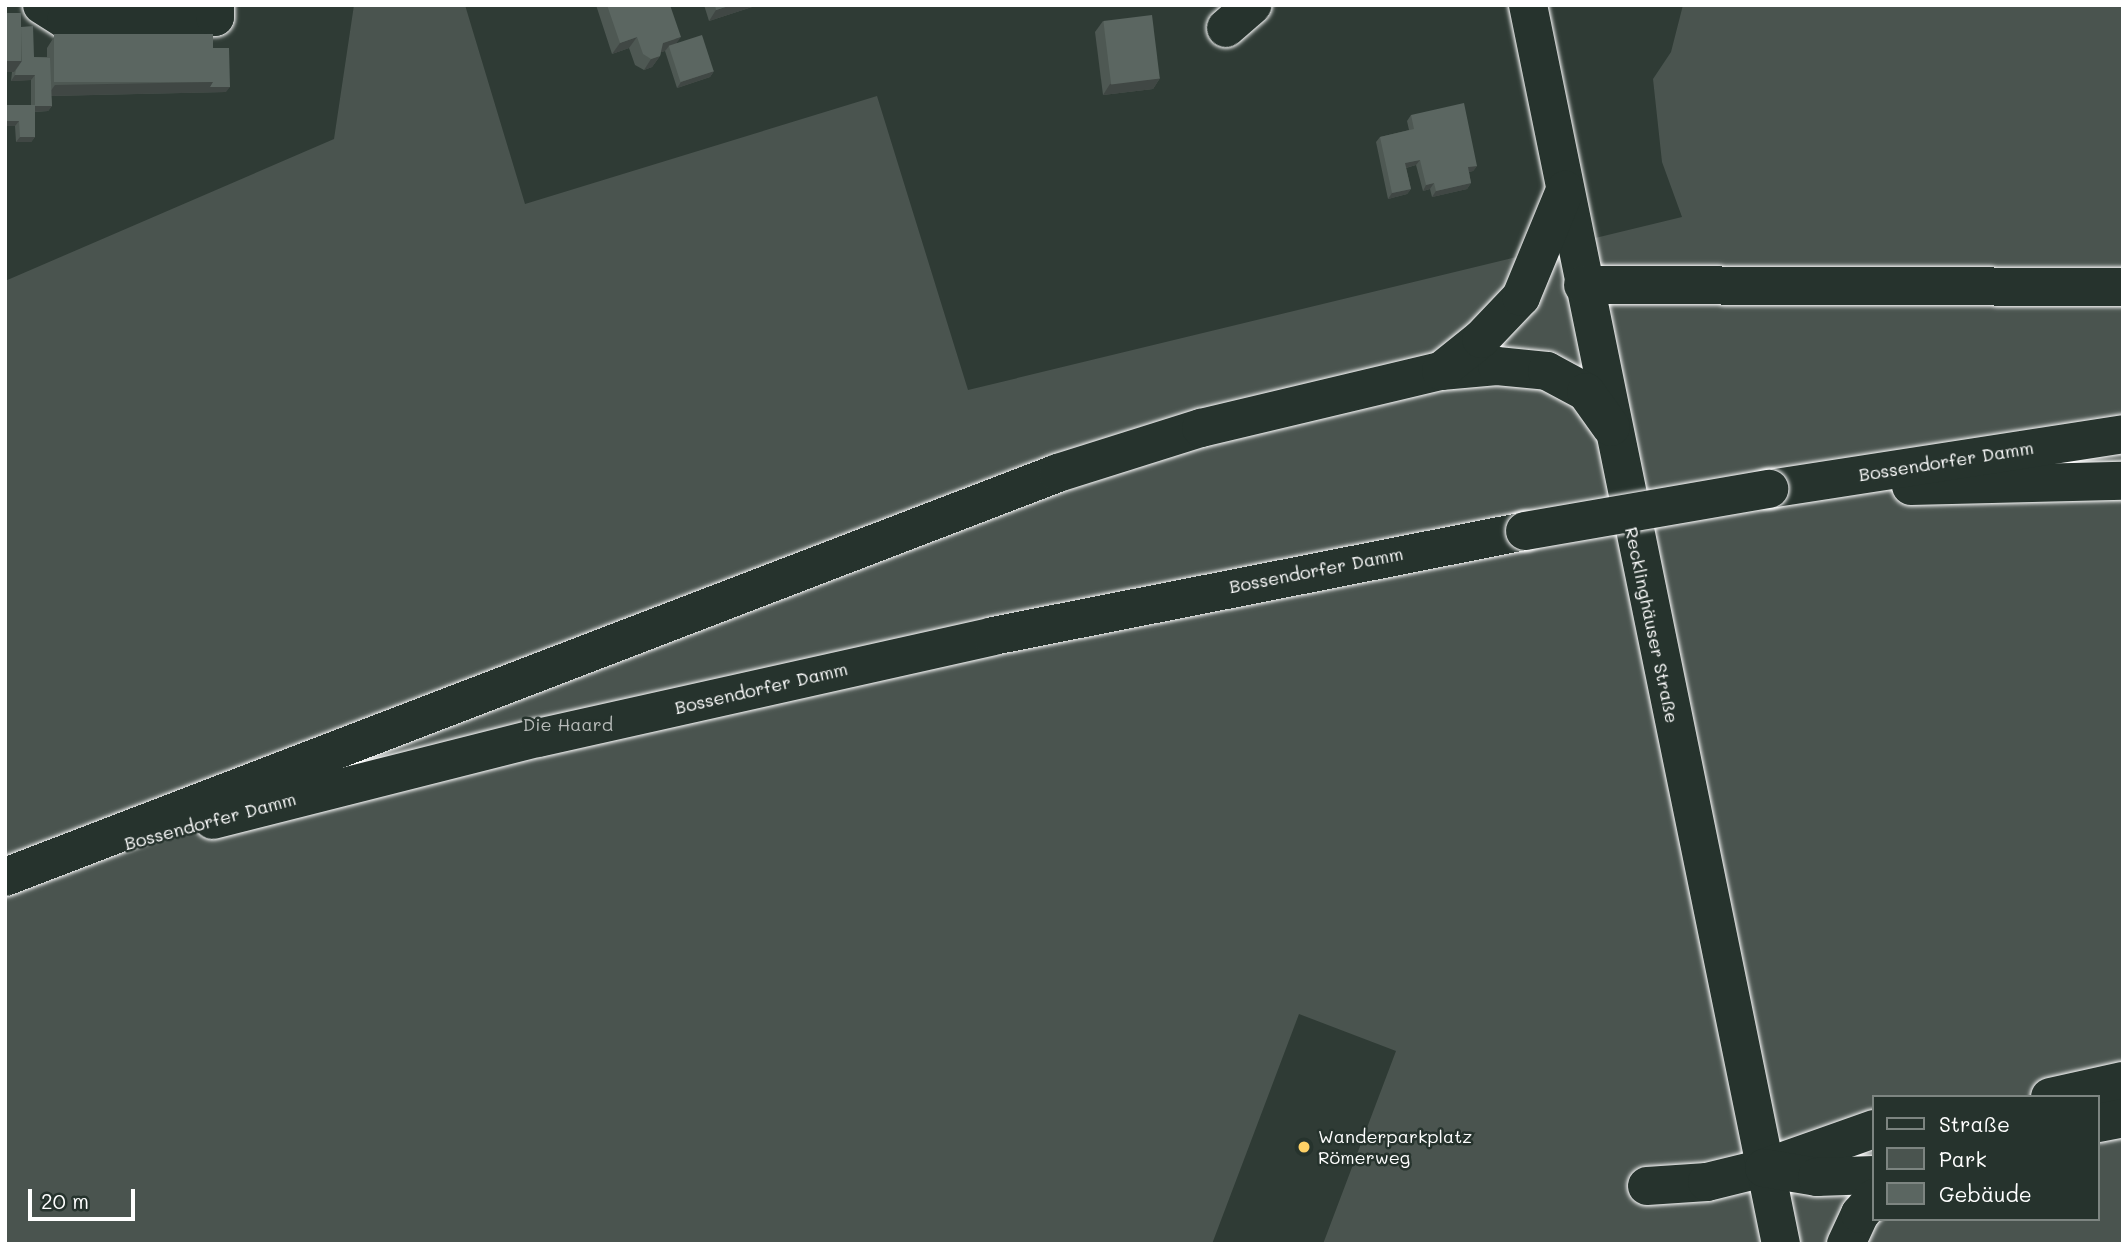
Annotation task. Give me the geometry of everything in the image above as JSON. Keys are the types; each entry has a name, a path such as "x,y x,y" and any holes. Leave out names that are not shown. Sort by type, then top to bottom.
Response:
{"main road":[{"path":"43,5 66,20 215,16 215,5"},
{"name":"Recklinghäuser Straße","path":"1528,5 1611,427 1781,1244"},
{"path":"1441,370 1481,340 1521,296 1564,190"},
{"path":"1583,285 2123,287"},
{"path":"5,877 1058,473 1201,428 1441,370 1523,366 1547,370 1586,392 1611,427"},
{"name":"Bossendorfer Damm","path":"5,877 538,738 1006,633 1525,531 2123,433"},
{"path":"1769,489 2123,481"},
{"path":"2059,1095 2123,1081"},
{"path":"2100,1123 2123,1118"},
{"path":"1647,1186 1707,1182 1764,1168 1872,1130"},
{"path":"1764,1168 1817,1177 1872,1175"},
{"path":"1846,1244 1860,1214 1872,1200"}],"green space":[{"name":"Die Haard","path":"354,5 465,5 525,204 877,96 968,390 1682,217 1662,162 1653,79 1671,52 1683,5 2123,5 2123,1244 1323,1244 1396,1051 1299,1014 1212,1244 5,1244 5,281 334,139"}],"building":[{"path":"607,5 670,5 681,37 663,43 660,56 651,59 643,54 637,37 620,43"},
{"path":"715,5 732,5 716,10"},
{"path":"5,13 21,13 21,61 5,61"},
{"path":"1152,15 1160,79 1111,84 1103,21"},
{"path":"33,26 34,57 50,58 52,106 35,106 35,75 15,75 22,61 21,27"},
{"path":"54,34 213,34 213,82 54,82"},
{"path":"702,35 714,71 680,82 669,46"},
{"path":"213,48 229,48 230,87 210,87 213,82"},
{"path":"1464,103 1477,166 1468,167 1471,183 1436,191 1434,183 1426,185 1420,160 1405,163 1411,189 1392,193 1380,137 1414,129 1411,115"},
{"path":"5,105 35,105 35,137 20,137 19,121 5,121"}],"place":[{"name":"Wanderparkplatz Römerweg","path":"1304,1147"}]}
